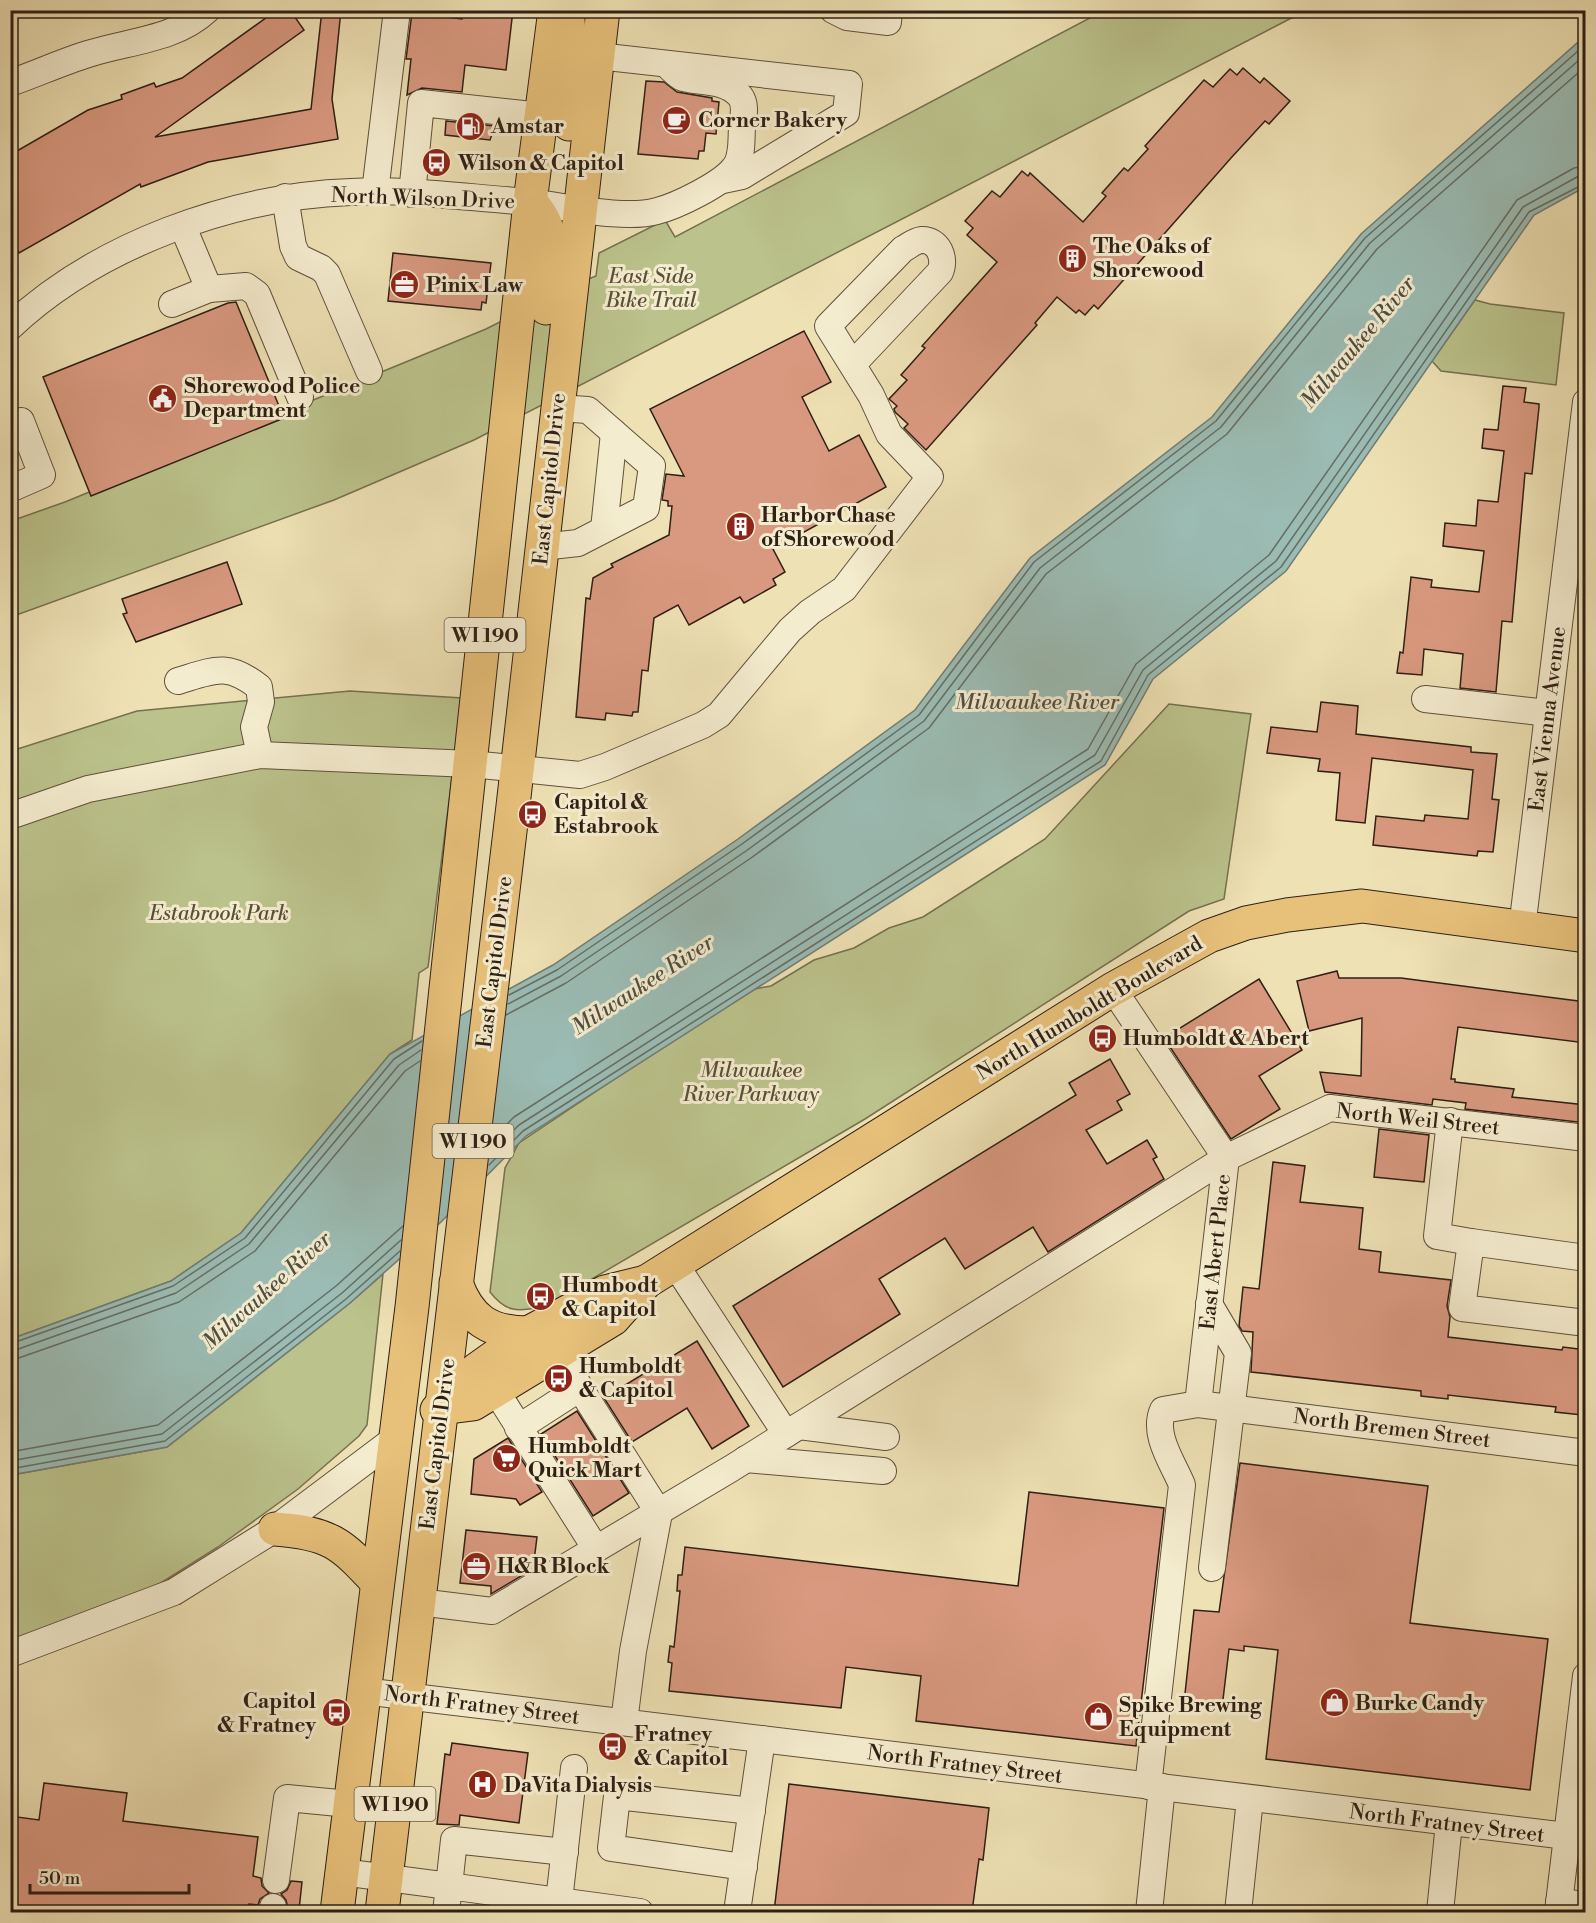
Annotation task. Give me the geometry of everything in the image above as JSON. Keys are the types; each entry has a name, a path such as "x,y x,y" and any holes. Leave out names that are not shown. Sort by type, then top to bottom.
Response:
{"main road":[{"name":"East Capitol Drive","path":"337,1912 412,1307 530,202 555,10"},
{"path":"566,10 572,76 564,178 568,194 580,208"},
{"name":"East Capitol Drive","path":"382,1912 517,769 603,10"},
{"path":"507,430 520,473 515,522 519,537 528,545 543,538 534,424 551,246 547,223 530,202"},
{"name":"North Humboldt Boulevard","path":"441,1408 473,1404 560,1352 613,1319 646,1282 1113,989 1209,936 1246,923 1324,909 1362,906 1586,936"},
{"name":"North Humboldt Boulevard","path":"396,1438 441,1408 476,1370 528,1333 605,1292 646,1282"},
{"path":"456,1283 464,1304 477,1318 494,1328 510,1333 528,1333"},
{"path":"275,1529 326,1537 351,1554 377,1582"}],"street":[{"path":"10,83 88,54 167,33 194,22 207,10"},
{"path":"375,192 396,10"},
{"path":"835,11 847,17 888,22 889,10"},
{"path":"598,56 666,64 681,78 714,81 740,96 744,107 739,158 735,168 720,181"},
{"name":"North Wilson Drive","path":"12,322 97,265 148,239 231,210 285,197 375,192 530,202 626,214 659,211 720,181 742,176 846,113 849,84 666,64"},
{"path":"412,194 421,103 541,116"},
{"path":"285,197 293,246 298,257 303,262 321,268 327,274 369,370"},
{"path":"183,227 209,289"},
{"path":"10,816 88,789 260,755 471,764 580,775 605,767 703,725 719,715 732,702 790,630 810,612 844,589 861,570 903,508 930,477 889,434 853,364 828,326 903,249 915,242 930,241 943,258 940,272 853,364"},
{"path":"172,304 209,289 246,286 257,294 300,397"},
{"name":"East Vienna Avenue","path":"1522,928 1586,402"},
{"path":"543,538 578,543 646,508 652,466 588,410 557,408"},
{"path":"10,431 21,421 42,475 10,489"},
{"path":"604,530 614,433"},
{"path":"178,681 220,668 247,677 259,687 261,702 254,727 260,755"},
{"path":"1425,699 1548,713"},
{"name":"East Abert Place","path":"1113,989 1226,1158 1198,1404"},
{"name":"North Weil Street","path":"419,1602 492,1611 746,1459 1226,1158 1330,1108 1586,1138"},
{"path":"1450,1122 1437,1236 1586,1258"},
{"path":"1471,1242 1462,1308 1586,1323"},
{"path":"675,1264 792,1430 886,1437"},
{"path":"1209,1304 1238,1353 1212,1568"},
{"path":"560,1352 580,1388 659,1512 633,1651 624,1722"},
{"path":"518,1428 580,1388"},
{"path":"496,1391 596,1549"},
{"name":"North Bremen Street","path":"1155,1787 1182,1485 1162,1442 1158,1420 1163,1410 1198,1404 1586,1453"},
{"name":"North Humboldt Boulevard","path":"10,1654 174,1592 275,1529 396,1438"},
{"path":"746,1459 883,1472"},
{"path":"1586,1676 1558,1907 1586,1905"},
{"name":"North Fratney Street","path":"363,1691 1567,1836"},
{"path":"737,1912 762,1739"},
{"path":"559,1901 574,1768"},
{"path":"1149,1912 1155,1787"},
{"path":"744,1867 611,1848 617,1796 752,1810"},
{"path":"276,1880 287,1798 349,1804"},
{"path":"1238,1912 1250,1799"},
{"path":"1440,1912 1449,1823"},
{"path":"446,1912 454,1840 565,1852"},
{"path":"342,1872 387,1876 640,1912"}],"green space":[{"name":"East Side Bike Trail","path":"1103,11 1305,11 474,440 334,500 11,617 11,521 65,502 486,329 571,286 596,276 599,253 665,220 675,237"},
{"path":"1475,300 1564,313 1556,385 1441,371 1432,361"},
{"name":"Estabrook Park","path":"350,691 462,698 428,967 419,973 412,1040 390,1054 241,1233 171,1281 11,1339 11,751 137,711"},
{"name":"Milwaukee River Parkway","path":"1169,704 1251,714 1224,899 1189,911 865,1119 544,1307 514,1309 496,1299 490,1292 505,1168 519,1143 628,1070 725,994 771,986 814,960 854,948 889,928 923,917 1045,839"},
{"path":"383,1274 367,1425 359,1436 298,1489 218,1547 156,1586 11,1640 11,1475 167,1447 350,1303"}],"water":[{"name":"Milwaukee River","path":"1585,36 1585,187 1534,215 1286,571 1153,679 1105,765 526,1136 441,1222 350,1303 167,1447 11,1475 11,1339 171,1281 241,1233 390,1054 553,965 738,839 915,710 1030,558 1212,417 1361,234"}],"building":[{"path":"277,10 290,10 304,30 155,137 311,109 322,10 341,10 332,99 338,139 208,162 141,187 140,184 19,253 10,239 10,155 88,110 122,99 121,95 154,83 156,87 182,78"},
{"path":"463,10 513,10 506,70 465,65 462,92 422,88 407,95 411,59 406,59 412,13 462,19"},
{"name":"The Oaks of Shorewood","path":"1243,68 1260,83 1264,78 1290,101 1269,124 1265,121 1098,309 1094,305 1085,315 1079,310 1076,313 1057,297 1035,323 1037,325 926,450 904,428 908,424 895,412 894,409 897,406 889,399 907,380 901,375 925,348 922,346 997,262 967,235 973,228 965,221 992,191 1000,197 1022,171 1028,176 1030,173 1083,222 1106,196 1102,193 1124,168 1128,171 1148,149 1145,146 1204,80 1213,87 1230,69 1237,75"},
{"name":"Corner Bakery","path":"646,81 664,82 677,92 712,98 712,101 719,102 716,134 706,133 704,151 699,151 698,159 638,154"},
{"path":"446,121 495,126 490,140 445,135"},
{"path":"393,253 491,263 486,303 482,302 481,310 388,301"},
{"name":"Shorewood Police Department","path":"236,302 284,418 91,496 43,377 228,303"},
{"name":"HarborChase of Shorewood","path":"804,331 831,382 802,397 829,451 859,435 886,487 773,549 785,572 773,579 776,585 744,603 740,597 689,625 678,605 654,618 648,671 642,670 638,712 633,712 632,716 606,713 605,720 576,717 586,598 590,599 593,578 613,567 611,564 669,535 672,506 668,506 668,501 662,500 666,474 684,476 650,409"},
{"path":"1503,386 1526,388 1524,402 1539,404 1539,407 1532,474 1525,473 1512,622 1502,621 1496,692 1460,688 1463,654 1424,649 1422,675 1397,673 1400,652 1403,653 1411,577 1432,580 1431,587 1479,592 1484,551 1443,546 1445,523 1476,526 1478,500 1498,502 1504,451 1482,448 1484,429 1498,430"},
{"path":"227,562 242,604 136,642 123,614 127,613 122,599"},
{"path":"1321,702 1358,706 1356,734 1471,747 1471,752 1497,754 1492,799 1499,800 1493,852 1478,851 1477,856 1373,845 1376,816 1424,821 1425,815 1468,819 1473,770 1372,758 1365,823 1336,820 1340,773 1318,771 1320,759 1267,753 1271,727 1317,732"},
{"path":"1337,971 1339,978 1401,978 1586,1002 1586,1043 1458,1027 1451,1079 1455,1079 1455,1082 1514,1089 1512,1097 1586,1105 1586,1123 1465,1109 1466,1103 1433,1099 1432,1105 1325,1092 1320,1072 1361,1076 1362,1018 1309,1031 1297,981"},
{"path":"1259,979 1302,1050 1259,1076 1280,1109 1231,1139 1164,1038"},
{"path":"1110,1059 1130,1094 1117,1101 1122,1110 1086,1130 1107,1164 1147,1140 1157,1157 1153,1159 1164,1179 1048,1252 1033,1227 965,1269 945,1238 879,1279 900,1314 783,1387 733,1306 1076,1095 1069,1083"},
{"path":"1379,1129 1429,1135 1424,1182 1374,1177"},
{"path":"1273,1162 1305,1166 1300,1202 1363,1208 1359,1249 1381,1252 1379,1272 1451,1280 1447,1306 1450,1317 1448,1337 1562,1350 1563,1347 1586,1350 1582,1415 1555,1412 1556,1407 1448,1395 1448,1399 1421,1396 1421,1391 1251,1372 1253,1332 1242,1331 1239,1326 1243,1287 1259,1289"},
{"path":"697,1341 749,1426 712,1449 687,1408 632,1442 604,1398"},
{"path":"577,1411 629,1493 593,1516 541,1434"},
{"path":"508,1438 542,1492 520,1505 516,1499 471,1494 474,1459"},
{"path":"1240,1463 1428,1486 1410,1623 1548,1639 1530,1790 1266,1759 1278,1650 1244,1646 1244,1651 1229,1649 1222,1708 1184,1703 1194,1610 1219,1612"},
{"path":"1029,1492 1164,1508 1136,1746 916,1721 921,1676 846,1667 841,1708 669,1691 672,1663 668,1662 670,1646 674,1647 680,1591 677,1591 678,1575 682,1575 685,1547 1018,1586"},
{"path":"466,1530 537,1537 533,1569 491,1594 491,1586 460,1583"},
{"name":"DaVita Dialysis","path":"452,1743 528,1753 519,1823 460,1815 459,1825 437,1824 445,1754 450,1755"},
{"path":"44,1783 127,1793 123,1821 258,1837 253,1876 261,1878 262,1886 269,1893 260,1899 258,1905 249,1904 248,1912 10,1912 10,1816 39,1820"},
{"path":"789,1784 989,1808 983,1860 979,1859 972,1912 774,1912"},
{"path":"291,1881 302,1882 299,1910 288,1909 286,1900 281,1894 287,1890"}],"place":[{"name":"Corner Bakery","path":"677,120"},
{"name":"Amstar","path":"470,126"},
{"name":"Wilson & Capitol","path":"437,163"},
{"name":"The Oaks of Shorewood","path":"1072,258"},
{"name":"Pinix Law","path":"405,285"},
{"name":"Shorewood Police Department","path":"163,398"},
{"name":"HarborChase of Shorewood","path":"740,527"},
{"name":"Capitol & Estabrook","path":"533,814"},
{"name":"Humboldt & Abert","path":"1102,1038"},
{"name":"Humbodt & Capitol","path":"541,1297"},
{"name":"Humboldt & Capitol","path":"558,1378"},
{"name":"Humboldt Quick Mart","path":"507,1458"},
{"name":"H&R Block","path":"476,1566"},
{"name":"Burke Candy","path":"1334,1703"},
{"name":"Capitol & Fratney","path":"337,1713"},
{"name":"Spike Brewing Equipment","path":"1098,1717"},
{"name":"Fratney & Capitol","path":"613,1746"},
{"name":"DaVita Dialysis","path":"483,1785"}]}
